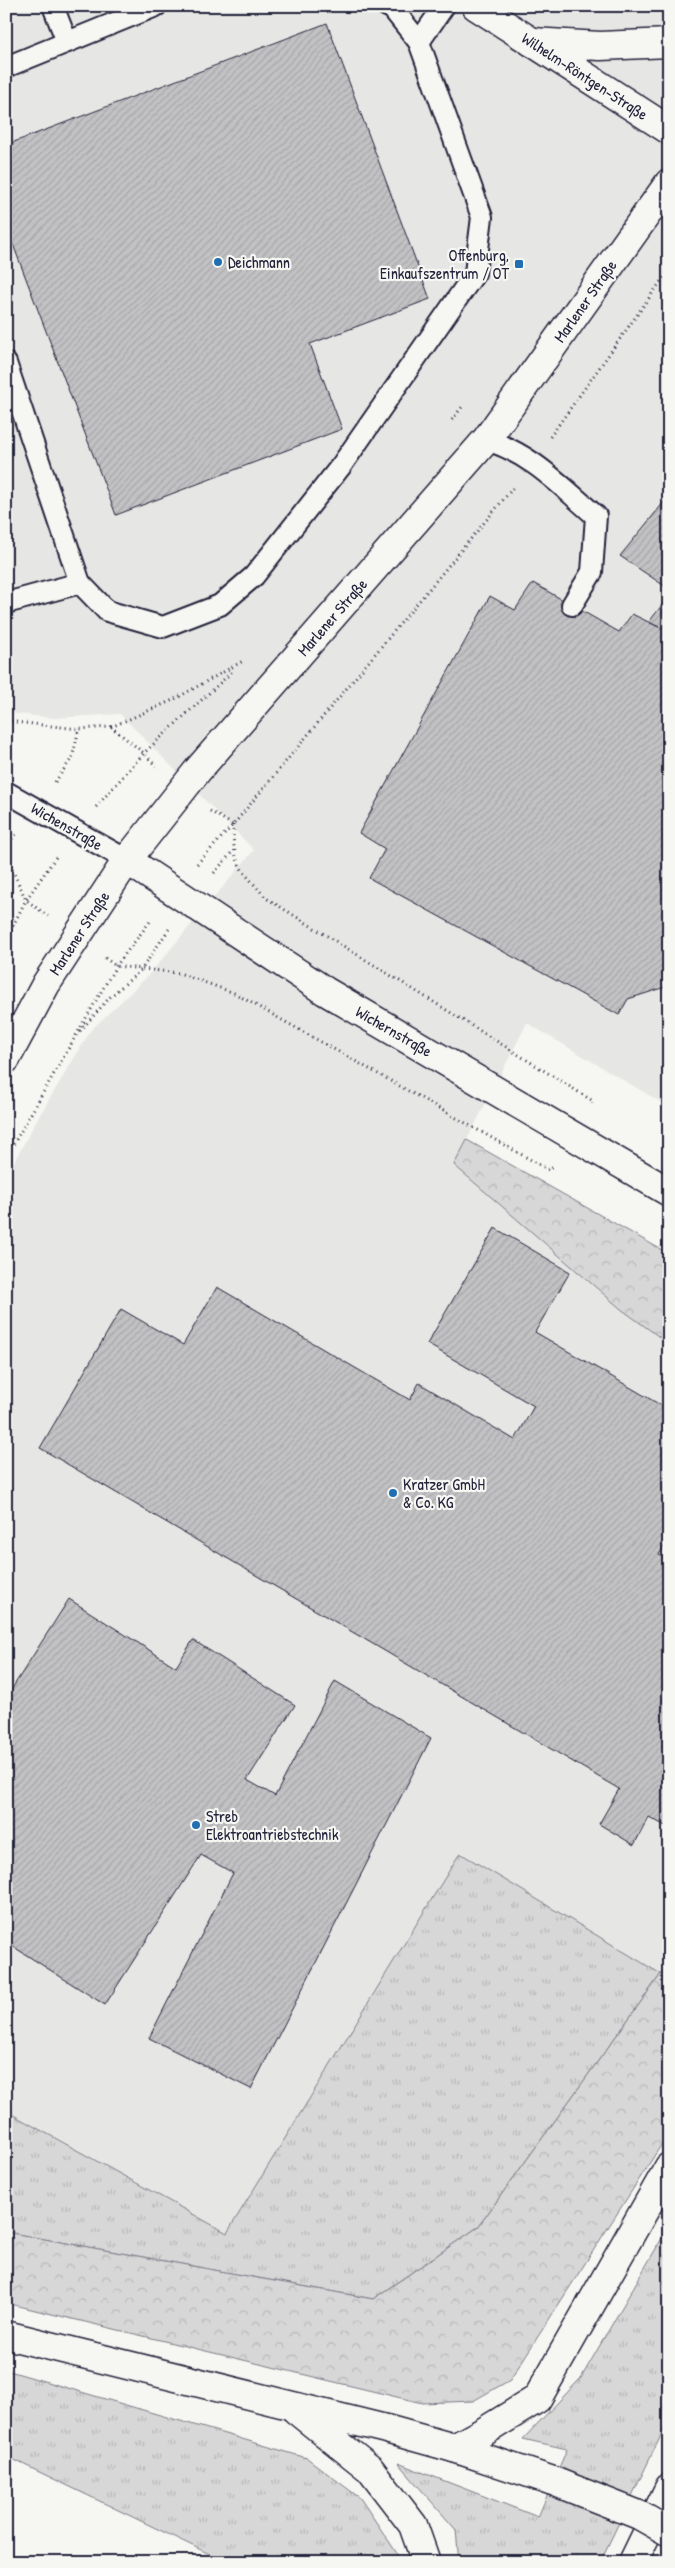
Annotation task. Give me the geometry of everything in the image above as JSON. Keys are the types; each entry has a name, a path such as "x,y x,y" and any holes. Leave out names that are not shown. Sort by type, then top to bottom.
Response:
{"main road":[{"name":"Wilhelm-Röntgen-Straße","path":"476,6 669,130"},
{"path":"532,42 600,46 669,43"},
{"name":"Marlener Straße","path":"6,1059 46,984 127,860 198,770 486,440 669,182"},
{"name":"Wichernstraße","path":"127,860 325,991 669,1192"},
{"path":"454,2448 537,2399 669,2167"},
{"path":"6,2335 289,2404 454,2448 553,2481 639,2515 669,2532"},
{"path":"289,2404 370,2469 414,2525 426,2562"},
{"path":"633,2562 669,2488"}],"lane":[{"path":"53,6 67,42"},
{"path":"6,67 156,6"},
{"path":"6,363 80,583 107,611 162,627 220,605 254,576 341,466 475,273 482,217 419,42 392,8 387,6"},
{"path":"419,42 444,6"},
{"path":"486,440 505,446 533,461 596,516 592,572 572,605"},
{"path":"6,603 80,583"},
{"name":"Wichenstraße","path":"6,792 127,860"}],"path":[{"path":"74,1037 112,995 141,970 182,895 233,825 533,461 669,270"},
{"path":"448,426 466,402"},
{"path":"6,721 70,728 112,727 173,700 246,660 144,753 76,830 26,900 6,939"},
{"path":"112,727 144,753"},
{"path":"116,966 179,973 234,993 549,1170 586,1144 592,1101 266,898 238,865 233,851 233,825"},
{"path":"6,1157 116,966 182,895 233,851"},
{"path":"6,862 12,869 26,900"}],"shaded area":[{"path":"6,6 669,6 669,1107 527,1023 454,1165 621,1309 669,1344 669,1963 661,1974 460,1853 227,2233 6,2111 6,1177 35,1123 91,1030 147,977 254,850 120,714 55,718 6,713"}],"green space":[{"path":"467,1140 669,1254 669,1344 621,1309 454,1165"},
{"path":"460,1853 661,1974 478,2227 373,2299 6,2232 6,2111 227,2233"},
{"path":"669,1963 669,2133 510,2380 473,2401 422,2403 6,2303 6,2232 373,2299 478,2227"},
{"path":"669,2226 669,2419 600,2562 459,2562 456,2530 398,2463 538,2517 567,2449 523,2439 581,2378"},
{"path":"6,2370 307,2458 360,2498 396,2552 400,2562 226,2562 6,2456"}],"building":[{"name":"Deichmann","path":"327,23 430,299 310,344 342,429 116,515 6,226 6,145"},
{"path":"669,496 669,589 620,556"},
{"path":"533,583 619,632 632,614 669,632 669,986 628,999 619,1015 369,878 385,849 359,833 490,596 515,610"},
{"path":"669,596 669,632 649,622"},
{"name":"Kratzer GmbH & Co. KG","path":"495,1228 570,1272 535,1332 669,1410 669,1539 659,1555 669,1561 669,1828 649,1817 634,1845 599,1824 619,1789 40,1448 121,1309 183,1345 217,1287 410,1400 419,1383 515,1440 534,1406 427,1344"},
{"name":"Streb Elektroantriebstechnik","path":"69,1599 176,1667 193,1640 295,1705 247,1780 275,1796 335,1681 431,1738 251,2089 149,2038 233,1873 201,1855 105,2005 6,1942 6,1698"}],"place":[{"name":"Deichmann","path":"218,262"},
{"name":"Offenburg, Einkaufszentrum / OT","path":"519,264"},
{"name":"Kratzer GmbH & Co. KG","path":"393,1493"},
{"name":"Streb Elektroantriebstechnik","path":"196,1825"}]}
